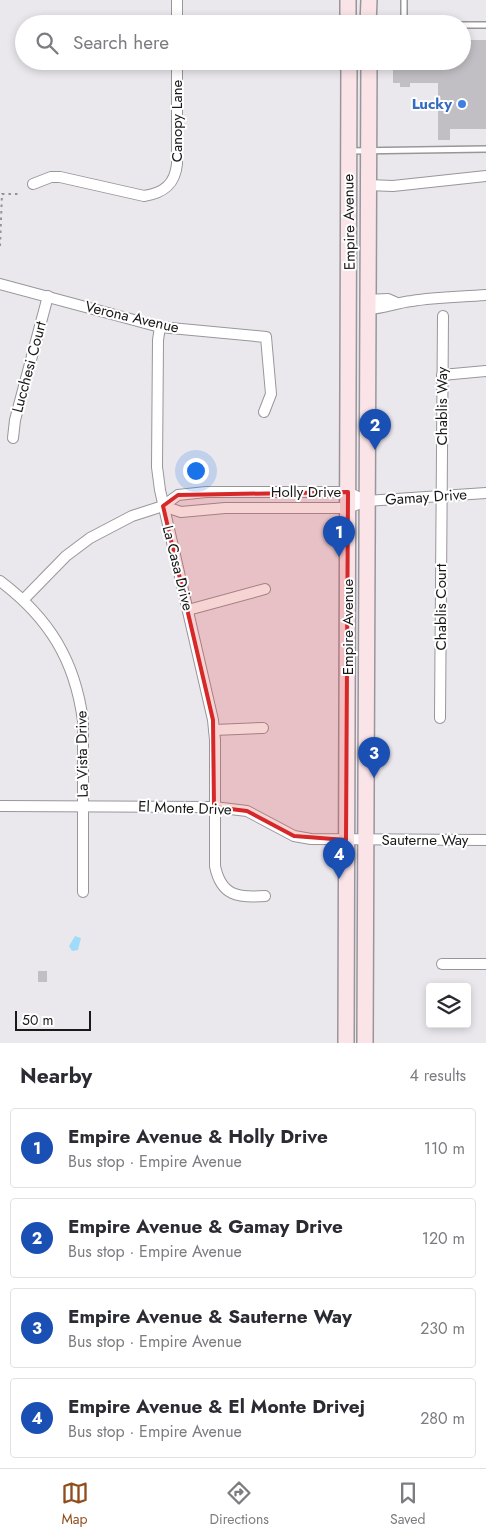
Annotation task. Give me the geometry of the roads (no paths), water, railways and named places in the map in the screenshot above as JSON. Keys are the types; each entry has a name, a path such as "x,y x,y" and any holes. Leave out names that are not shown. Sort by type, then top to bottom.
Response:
{"main road":[{"path":"348,0 348,15"},
{"path":"368,15 369,0"},
{"name":"Empire Avenue","path":"346,1043 348,70"},
{"name":"Empire Avenue","path":"365,1043 366,304 369,70"},
{"path":"349,242 355,264 356,302 366,304"}],"street":[{"path":"177,0 177,15"},
{"name":"Canopy Lane","path":"33,184 51,177 60,177 144,196 162,191 176,174 177,70"},
{"path":"367,185 393,186 486,176"},
{"name":"Verona Avenue","path":"0,284 160,327 266,337 271,394 264,412"},
{"path":"366,304 386,309 397,303 486,295"},
{"name":"Lucchesi Court","path":"12,438 14,420 48,296"},
{"name":"Chablis Way","path":"441,496 442,316"},
{"name":"La Casa Drive","path":"160,327 158,340 157,467 163,506 214,730 215,866 217,877 230,893 242,897 265,896"},
{"path":"442,375 486,372"},
{"name":"Holly Drive","path":"24,599 66,556 90,538 132,516 163,506 178,495 206,492 348,492 366,501"},
{"name":"Gamay Drive","path":"366,501 486,493"},
{"name":"Chablis Court","path":"440,718 441,496"},
{"name":"Holly Drive","path":"163,506 181,512 225,508 348,508 366,501"},
{"name":"La Vista Drive","path":"0,581 24,599 51,630 64,653 76,684 83,721 83,892"},
{"path":"188,610 265,589"},
{"path":"214,730 263,728"},
{"name":"El Monte Drive","path":"0,806 214,807 247,812 294,836 311,839 364,840"},
{"name":"Sauterne Way","path":"364,840 486,840"},
{"path":"442,964 486,964"}],"lane":[{"path":"404,0 404,15"},
{"path":"471,24 486,25"},
{"path":"348,151 486,148"}],"water":[{"path":"75,936 81,938 78,950 72,951 69,946"}],"place":[{"name":"Lucky","path":"462,104"},
{"name":"Empire Avenue & Gamay Drive","path":"375,450"},
{"name":"Empire Avenue & Holly Drive","path":"339,557"},
{"name":"Empire Avenue & Sauterne Way","path":"374,778"},
{"name":"Empire Avenue & El Monte Drivej","path":"339,879"}]}
